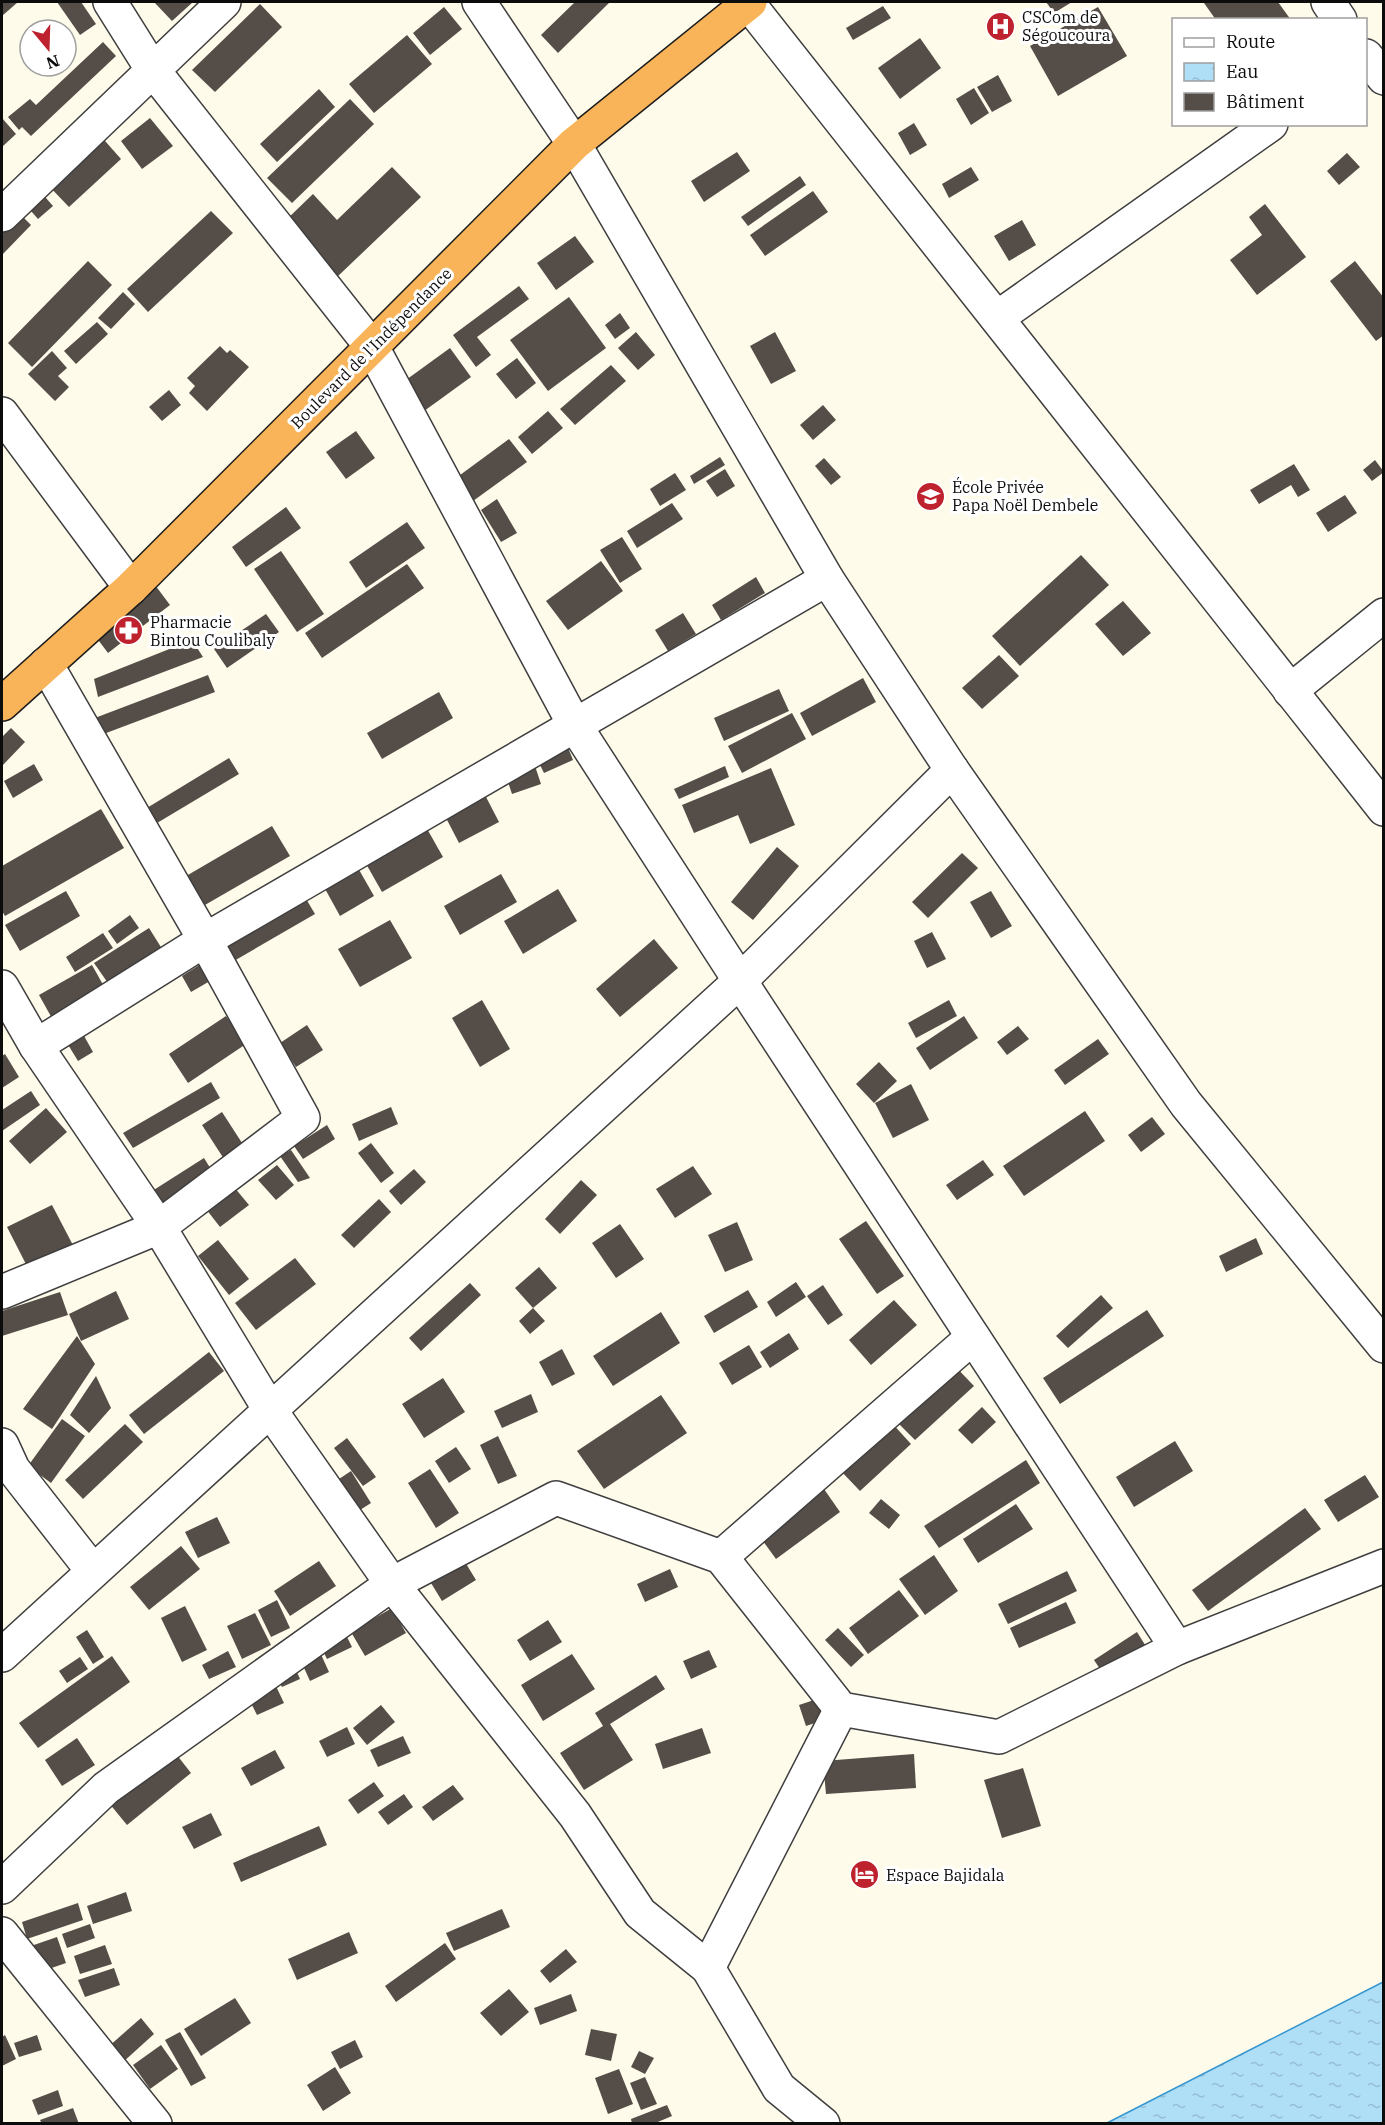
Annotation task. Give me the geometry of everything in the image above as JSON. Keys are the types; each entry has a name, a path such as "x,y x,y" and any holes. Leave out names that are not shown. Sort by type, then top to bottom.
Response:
{"highway":[{"name":"Boulevard de l'Indépendance","path":"2,704 131,588 574,144 749,2"}],"street":[{"path":"110,2 152,69 372,346 574,724 1177,1648"},
{"path":"2,215 224,2"},
{"path":"479,2 574,144 827,579 952,771 1186,1104 1383,1346"},
{"path":"749,2 1383,809"},
{"path":"1328,2 1339,18"},
{"path":"1367,58 1383,78"},
{"path":"997,318 1268,126"},
{"path":"2,414 131,588"},
{"path":"36,1046 205,940 827,579"},
{"path":"1290,691 1383,615"},
{"path":"2,1292 159,1227 303,1118 205,940 46,664"},
{"path":"2,1655 92,1570 740,981 952,771"},
{"path":"2,987 36,1046 159,1227 270,1410 392,1584 575,1815 640,1913 708,1968 779,2088 823,2124"},
{"path":"721,1557 973,1337"},
{"path":"5,1464 92,1570"},
{"path":"2,1887 106,1788 392,1584 556,1498 721,1557 841,1709 999,1737 1177,1648 1383,1566"},
{"path":"708,1968 841,1709"},
{"path":"2,1934 155,2124"}],"water":[{"path":"1383,1982 1383,2123 1107,2123"}],"building":[{"path":"2,2 18,2 2,16"},
{"path":"57,2 81,2 96,24 80,35 78,18 68,18"},
{"path":"154,2 193,2 172,21"},
{"path":"575,2 610,2 558,53 541,35"},
{"path":"1046,2 1072,2 1054,13"},
{"path":"1278,2 1290,18 1215,18 1204,3"},
{"path":"260,4 282,27 215,92 192,70"},
{"path":"883,6 891,18 853,40 846,28"},
{"path":"444,7 462,29 430,55 413,33"},
{"path":"1098,7 1127,56 1058,96 1030,46"},
{"path":"407,35 432,64 374,113 349,84"},
{"path":"920,38 941,68 900,99 878,68"},
{"path":"103,42 116,56 31,136 22,127 19,130 8,117 30,99 36,105 65,78 78,78 78,66"},
{"path":"998,75 1012,101 992,112 977,87"},
{"path":"974,88 989,113 971,125 956,99"},
{"path":"319,89 335,107 277,162 260,144"},
{"path":"350,99 374,124 292,203 267,178"},
{"path":"2,118 16,134 2,147"},
{"path":"150,118 173,146 142,169 121,141"},
{"path":"914,123 927,145 910,155 898,133"},
{"path":"98,133 121,159 69,207 45,182"},
{"path":"737,152 750,171 704,202 691,181"},
{"path":"1347,153 1360,167 1339,185 1327,171"},
{"path":"392,167 421,197 337,277 284,222 313,194 337,220"},
{"path":"971,167 979,180 949,198 942,184"},
{"path":"800,176 806,185 748,226 741,217"},
{"path":"39,190 53,206 38,219 24,203"},
{"path":"813,191 828,212 765,256 750,235"},
{"path":"1265,204 1306,257 1257,295 1230,260 1262,235 1249,217"},
{"path":"14,208 31,225 2,255 2,221"},
{"path":"211,211 233,233 148,312 127,289"},
{"path":"1022,220 1036,245 1009,261 994,236"},
{"path":"575,236 594,262 556,290 537,263"},
{"path":"88,261 112,285 32,367 8,343"},
{"path":"1355,261 1384,298 1384,335 1376,341 1330,281"},
{"path":"519,286 529,299 477,337 491,355 476,367 453,335"},
{"path":"123,292 135,304 111,329 98,318"},
{"path":"569,297 606,348 548,391 510,340"},
{"path":"620,313 630,328 615,339 605,325"},
{"path":"97,322 108,334 76,364 64,351"},
{"path":"636,332 655,355 638,370 618,348"},
{"path":"775,332 796,371 771,384 750,346"},
{"path":"220,346 227,353 230,350 249,367 207,411 189,393 195,386 187,378"},
{"path":"450,348 471,377 420,414 399,385"},
{"path":"52,351 67,368 58,376 69,387 55,401 28,374"},
{"path":"517,358 536,383 516,399 496,374"},
{"path":"611,365 626,381 575,425 560,409"},
{"path":"169,390 181,405 162,421 149,407"},
{"path":"823,405 836,420 813,440 800,425"},
{"path":"548,411 563,428 532,454 518,437"},
{"path":"356,431 375,458 346,479 326,452"},
{"path":"509,439 527,462 473,501 456,478"},
{"path":"720,457 725,465 694,484 690,476"},
{"path":"824,458 841,477 831,485 815,466"},
{"path":"1375,460 1384,472 1372,481 1363,470"},
{"path":"1294,464 1310,490 1298,497 1291,485 1259,504 1250,490"},
{"path":"725,469 735,486 717,497 706,481"},
{"path":"675,473 686,490 660,506 650,489"},
{"path":"1345,495 1357,513 1328,532 1316,513"},
{"path":"497,499 517,533 501,542 481,510"},
{"path":"672,503 683,519 637,548 627,531"},
{"path":"286,507 301,528 246,567 232,547"},
{"path":"407,522 425,548 366,588 349,562"},
{"path":"622,537 642,569 620,583 600,550"},
{"path":"281,551 324,614 297,632 254,569"},
{"path":"1081,555 1109,585 1020,666 992,636"},
{"path":"601,561 623,591 568,630 546,601"},
{"path":"407,564 424,588 322,658 305,633"},
{"path":"756,577 765,593 721,620 712,605"},
{"path":"152,581 170,605 108,653 90,629"},
{"path":"1123,601 1151,633 1123,656 1095,624"},
{"path":"683,613 696,634 668,651 655,630"},
{"path":"266,614 279,632 227,668 214,649"},
{"path":"192,640 203,657 98,697 94,679"},
{"path":"999,655 1019,676 982,709 962,688"},
{"path":"208,675 215,692 85,741 79,724"},
{"path":"863,678 876,702 812,736 800,713"},
{"path":"779,689 789,711 724,741 714,718"},
{"path":"439,692 453,718 382,759 367,733"},
{"path":"792,713 806,739 742,773 728,746"},
{"path":"11,728 25,742 2,766 2,737"},
{"path":"567,745 573,760 544,773 537,759"},
{"path":"229,758 239,774 147,829 137,814"},
{"path":"534,763 541,784 512,794 505,773"},
{"path":"34,764 43,780 13,798 4,781"},
{"path":"725,766 729,777 679,799 674,789"},
{"path":"771,768 795,825 750,844 738,815 694,833 682,805"},
{"path":"485,795 499,822 459,843 445,816"},
{"path":"101,809 124,848 5,916 2,911 2,866"},
{"path":"272,826 290,856 198,909 181,879"},
{"path":"426,827 443,857 382,892 365,862"},
{"path":"777,847 799,866 753,920 731,902"},
{"path":"962,853 978,868 928,918 912,902"},
{"path":"358,868 374,896 340,916 324,887"},
{"path":"501,874 517,902 460,935 444,906"},
{"path":"296,882 315,914 227,965 208,933"},
{"path":"558,889 577,921 523,954 504,921"},
{"path":"66,891 80,916 20,951 5,925"},
{"path":"991,891 1012,926 991,938 970,902"},
{"path":"130,915 139,928 117,944 108,931"},
{"path":"390,920 412,958 360,987 338,949"},
{"path":"149,928 164,952 110,986 94,963"},
{"path":"932,932 946,959 927,968 914,941"},
{"path":"103,933 113,948 75,972 66,957"},
{"path":"654,939 678,968 620,1017 596,989"},
{"path":"201,964 210,981 191,992 182,976"},
{"path":"92,965 106,990 53,1020 39,995"},
{"path":"482,1000 510,1049 480,1067 452,1018"},
{"path":"949,1000 957,1016 916,1038 908,1023"},
{"path":"226,1016 246,1044 188,1083 169,1054"},
{"path":"964,1016 978,1038 930,1070 916,1048"},
{"path":"307,1025 323,1050 296,1067 280,1043"},
{"path":"1018,1026 1029,1039 1007,1055 997,1042"},
{"path":"83,1034 93,1052 78,1061 67,1043"},
{"path":"1098,1039 1109,1054 1065,1085 1054,1070"},
{"path":"5,1054 19,1077 2,1088 2,1056"},
{"path":"879,1062 897,1081 874,1103 856,1084"},
{"path":"211,1082 220,1098 133,1148 123,1133"},
{"path":"911,1084 929,1120 893,1138 875,1103"},
{"path":"31,1091 40,1105 2,1131 2,1110"},
{"path":"391,1107 398,1124 359,1141 352,1124"},
{"path":"46,1108 67,1132 30,1164 9,1141"},
{"path":"1085,1111 1105,1141 1024,1196 1003,1166"},
{"path":"222,1112 244,1146 224,1159 202,1125"},
{"path":"1152,1117 1165,1134 1141,1152 1128,1135"},
{"path":"327,1125 335,1139 303,1159 294,1146"},
{"path":"371,1143 394,1173 381,1183 358,1153"},
{"path":"291,1150 310,1178 298,1182 280,1156"},
{"path":"204,1158 212,1171 157,1206 149,1193"},
{"path":"983,1160 994,1175 957,1200 946,1185"},
{"path":"277,1165 294,1185 276,1200 258,1180"},
{"path":"693,1166 712,1194 675,1218 656,1189"},
{"path":"414,1169 426,1182 401,1205 389,1191"},
{"path":"581,1180 597,1195 560,1234 545,1219"},
{"path":"234,1187 249,1205 220,1227 206,1209"},
{"path":"379,1199 391,1212 354,1248 341,1235"},
{"path":"52,1205 75,1249 30,1272 7,1227"},
{"path":"866,1221 904,1276 877,1294 839,1239"},
{"path":"737,1222 753,1260 725,1272 708,1235"},
{"path":"620,1224 644,1259 616,1278 592,1243"},
{"path":"1256,1238 1263,1254 1226,1272 1219,1256"},
{"path":"218,1240 249,1279 229,1295 198,1256"},
{"path":"295,1258 316,1284 256,1330 235,1303"},
{"path":"539,1267 557,1288 533,1308 515,1288"},
{"path":"796,1282 806,1297 776,1317 767,1302"},
{"path":"470,1283 481,1295 421,1351 409,1338"},
{"path":"823,1285 843,1315 828,1325 807,1296"},
{"path":"748,1290 758,1307 714,1333 704,1316"},
{"path":"116,1291 129,1319 81,1341 69,1314"},
{"path":"60,1292 68,1315 2,1336 2,1311"},
{"path":"1101,1295 1113,1308 1068,1348 1056,1336"},
{"path":"894,1300 917,1325 871,1365 849,1340"},
{"path":"533,1308 545,1321 530,1334 519,1321"},
{"path":"1147,1310 1164,1336 1060,1404 1043,1378"},
{"path":"661,1312 680,1343 613,1386 593,1356"},
{"path":"789,1333 799,1349 770,1368 760,1352"},
{"path":"77,1336 95,1364 52,1429 23,1409"},
{"path":"749,1345 762,1367 732,1385 719,1363"},
{"path":"562,1349 575,1374 552,1386 539,1362"},
{"path":"209,1352 224,1371 144,1434 129,1415"},
{"path":"952,1363 974,1386 915,1440 893,1418"},
{"path":"96,1376 111,1408 89,1433 70,1415"},
{"path":"443,1378 465,1412 424,1438 402,1404"},
{"path":"531,1394 538,1412 502,1428 494,1411"},
{"path":"661,1395 687,1433 604,1489 577,1451"},
{"path":"982,1407 996,1422 972,1444 958,1430"},
{"path":"62,1419 85,1436 51,1483 28,1466"},
{"path":"891,1422 911,1444 860,1491 839,1469"},
{"path":"125,1424 143,1442 83,1499 65,1480"},
{"path":"498,1436 517,1476 498,1484 480,1445"},
{"path":"347,1438 376,1477 363,1486 334,1448"},
{"path":"1175,1441 1193,1471 1134,1507 1116,1477"},
{"path":"456,1447 471,1469 449,1483 435,1461"},
{"path":"1026,1460 1040,1483 939,1548 924,1526"},
{"path":"430,1469 459,1513 436,1528 408,1483"},
{"path":"351,1471 371,1503 360,1510 339,1479"},
{"path":"1365,1475 1379,1497 1338,1522 1324,1500"},
{"path":"824,1489 840,1512 776,1559 760,1537"},
{"path":"881,1499 900,1515 889,1529 869,1513"},
{"path":"1016,1504 1033,1529 978,1563 963,1539"},
{"path":"1305,1508 1321,1529 1208,1611 1192,1590"},
{"path":"217,1517 230,1543 198,1558 185,1532"},
{"path":"181,1546 200,1569 149,1610 130,1587"},
{"path":"934,1555 958,1591 925,1615 899,1579"},
{"path":"319,1561 336,1586 290,1616 274,1591"},
{"path":"465,1562 476,1580 442,1601 431,1583"},
{"path":"670,1569 678,1587 645,1602 637,1584"},
{"path":"1067,1571 1077,1591 1008,1624 998,1604"},
{"path":"899,1590 919,1616 868,1654 849,1628"},
{"path":"277,1600 290,1628 271,1637 258,1610"},
{"path":"1066,1602 1076,1623 1019,1648 1010,1628"},
{"path":"185,1606 207,1650 182,1662 161,1618"},
{"path":"392,1608 406,1633 365,1656 351,1632"},
{"path":"255,1613 271,1645 242,1659 227,1626"},
{"path":"548,1620 562,1642 530,1661 517,1640"},
{"path":"838,1628 864,1655 851,1667 825,1640"},
{"path":"87,1630 104,1657 93,1664 76,1637"},
{"path":"1137,1632 1147,1648 1104,1675 1094,1660"},
{"path":"347,1637 352,1647 327,1659 322,1649"},
{"path":"319,1650 329,1672 310,1681 300,1659"},
{"path":"709,1650 717,1667 691,1679 683,1661"},
{"path":"228,1651 236,1667 209,1679 202,1665"},
{"path":"572,1654 595,1689 543,1721 521,1685"},
{"path":"112,1656 130,1682 38,1748 19,1723"},
{"path":"80,1657 88,1669 67,1683 59,1671"},
{"path":"293,1663 300,1679 282,1687 274,1673"},
{"path":"656,1675 665,1689 610,1724 633,1760 584,1790 560,1753 603,1726 595,1713"},
{"path":"274,1682 284,1703 257,1715 247,1695"},
{"path":"817,1699 824,1720 806,1726 799,1705"},
{"path":"381,1705 395,1722 367,1745 353,1728"},
{"path":"347,1727 355,1744 327,1757 319,1741"},
{"path":"702,1728 711,1753 663,1769 655,1744"},
{"path":"403,1736 411,1753 378,1767 370,1750"},
{"path":"77,1738 95,1765 62,1786 45,1760"},
{"path":"169,1745 191,1773 127,1825 104,1797"},
{"path":"275,1750 285,1768 251,1786 241,1768"},
{"path":"914,1754 916,1788 826,1794 823,1761"},
{"path":"1023,1768 1041,1826 1002,1838 984,1780"},
{"path":"374,1782 384,1796 358,1814 348,1800"},
{"path":"453,1785 464,1799 433,1821 422,1807"},
{"path":"404,1794 413,1807 388,1825 378,1812"},
{"path":"211,1813 222,1835 194,1849 182,1827"},
{"path":"319,1826 327,1845 241,1882 233,1863"},
{"path":"126,1892 132,1911 93,1924 87,1906"},
{"path":"78,1903 83,1920 27,1939 22,1922"},
{"path":"502,1909 510,1927 454,1951 446,1933"},
{"path":"90,1924 95,1938 67,1948 62,1934"},
{"path":"349,1932 358,1953 297,1980 288,1959"},
{"path":"57,1937 66,1963 40,1972 31,1946"},
{"path":"445,1943 456,1959 396,2002 385,1986"},
{"path":"105,1945 112,1964 80,1974 74,1956"},
{"path":"566,1949 577,1962 550,1983 540,1971"},
{"path":"114,1968 120,1985 85,1997 78,1980"},
{"path":"509,1989 529,2012 501,2036 480,2013"},
{"path":"571,1994 577,2011 540,2025 534,2008"},
{"path":"235,1998 251,2023 201,2056 184,2029"},
{"path":"141,2018 154,2034 122,2063 108,2047"},
{"path":"591,2029 617,2034 611,2061 585,2055"},
{"path":"180,2032 206,2078 191,2086 165,2040"},
{"path":"5,2035 16,2059 2,2066 2,2037"},
{"path":"37,2035 42,2050 19,2057 14,2043"},
{"path":"355,2040 363,2057 340,2069 331,2052"},
{"path":"161,2045 178,2069 150,2089 133,2065"},
{"path":"639,2051 654,2058 645,2074 631,2067"},
{"path":"335,2067 351,2093 323,2111 307,2085"},
{"path":"619,2069 633,2104 608,2114 595,2078"},
{"path":"645,2077 657,2104 641,2110 630,2083"},
{"path":"58,2090 63,2106 38,2115 32,2100"},
{"path":"667,2105 672,2116 653,2124 632,2124 631,2119"},
{"path":"73,2108 79,2124 42,2124 40,2120"}],"place":[{"name":"CSCom de Ségoucoura","path":"1001,26"},
{"name":"École Privée Papa Noël Dembele","path":"931,496"},
{"name":"Pharmacie Bintou Coulibaly","path":"129,631"},
{"name":"Espace Bajidala","path":"865,1875"}]}
